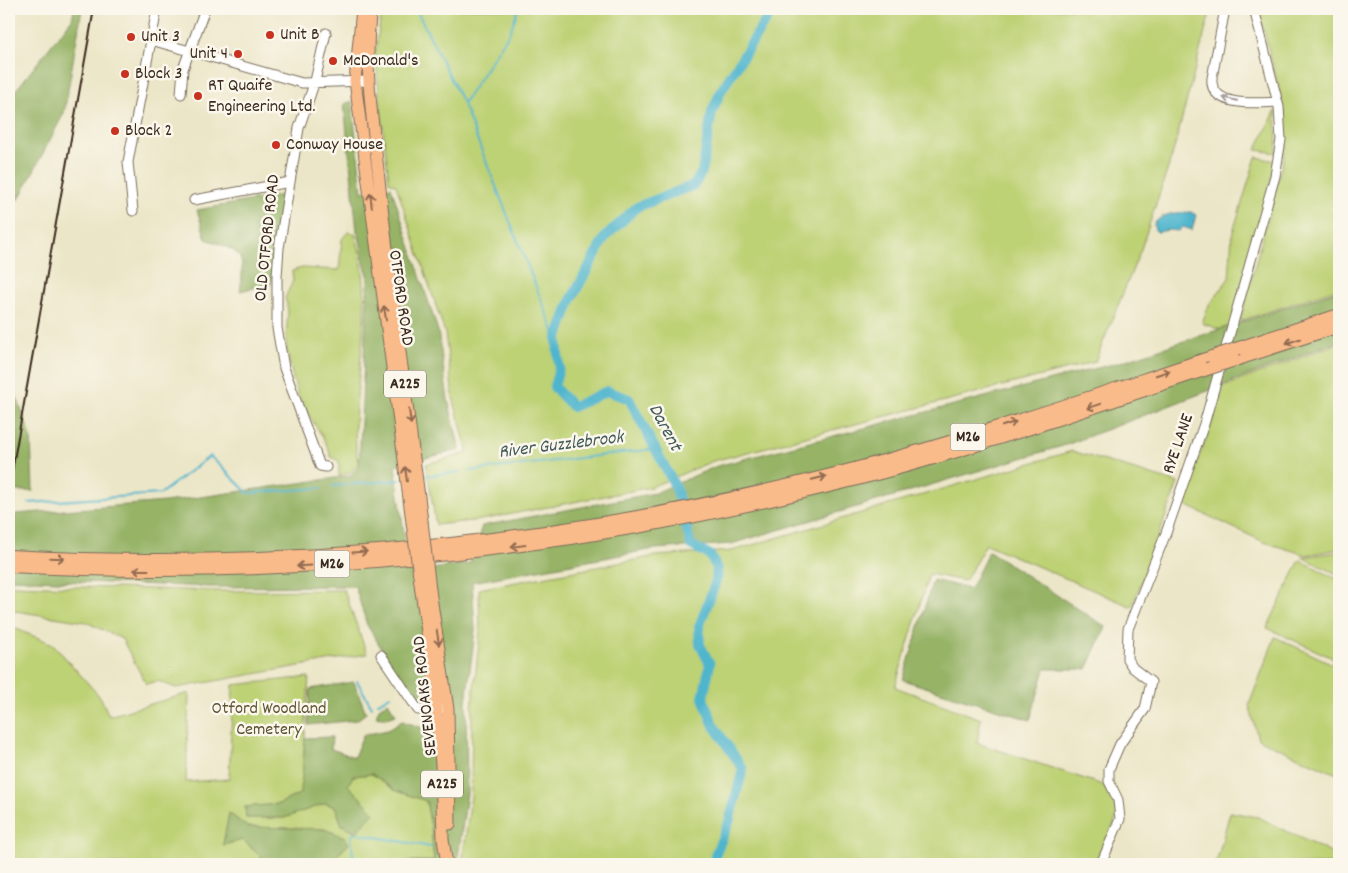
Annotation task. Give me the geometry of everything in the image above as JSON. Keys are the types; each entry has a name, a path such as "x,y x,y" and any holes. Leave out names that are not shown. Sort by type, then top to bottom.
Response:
{"highway":[{"name":"M26","path":"1237,354 1339,315"},
{"name":"M26","path":"9,566 147,570 325,565 466,552 651,519 721,506 943,445 1237,354 1339,326"},
{"name":"M26","path":"9,556 182,560 335,554 484,540 651,519"}],"main road":[{"name":"OTFORD ROAD","path":"362,9 355,81 417,522"},
{"name":"OTFORD ROAD","path":"371,9 366,48 368,81 425,590"},
{"name":"SEVENOAKS ROAD","path":"425,590 442,709 450,823 447,861"}],"street":[{"path":"133,211 128,162 157,9"},
{"path":"181,94 183,69 205,9"},
{"path":"1225,9 1211,87 1215,94 1229,100 1278,102"},
{"name":"RYE LANE","path":"1101,864 1120,819 1118,800 1109,780 1109,770 1120,744 1145,708 1151,682 1133,668 1127,659 1128,628 1166,533 1196,448 1275,176 1281,140 1278,102 1254,9"},
{"name":"OLD OTFORD ROAD","path":"326,33 315,81 299,128 277,276 277,328 280,354 296,406 308,430 320,466 326,467"},
{"path":"151,40 243,68 302,83 315,81 368,81"},
{"path":"194,200 290,182"},
{"path":"380,655 418,710 442,709"}],"green space":[{"path":"74,9 82,9 64,113 19,199 9,199 9,99 72,19"},
{"path":"382,9 1211,9 1172,156 1141,249 1095,362 713,461 651,487 481,520 436,525 426,464 468,453 453,397 445,333 396,185 389,182 375,55"},
{"path":"1258,9 1339,9 1339,288 1240,321 1284,157 1286,123"},
{"path":"352,101 362,192 391,187 438,331 448,400 460,450 395,465 409,573 470,563 482,526 655,493 717,466 1117,363 1339,290 1339,341 1066,445 731,544 654,549 472,582 475,630 466,702 467,794 457,864 402,864 412,861 434,861 431,827 426,801 396,791 372,774 353,776 348,785 374,812 357,832 342,825 336,808 326,803 284,818 246,818 245,807 279,804 301,793 305,738 332,737 331,749 354,757 363,735 388,730 402,721 426,729 424,701 414,700 367,625 355,586 209,587 9,579 9,541 16,514 165,502 349,476 359,466 368,274 357,231 344,104"},
{"path":"1276,110 1277,153 1256,150"},
{"path":"1256,157 1276,161 1229,333 1202,323 1208,307 1229,278 1232,235"},
{"path":"282,195 271,284 240,291 242,268 238,255 227,247 206,239 197,210"},
{"path":"348,232 355,234 361,257 364,280 364,305 355,427 358,465 349,473 339,476 339,461 331,457 296,388 286,344 288,310 285,298 293,281 292,271 302,268 339,270 342,239"},
{"path":"1339,343 1339,549 1306,555 1264,542 1181,503 1211,426 1223,387"},
{"path":"9,375 31,437 33,491 9,491"},
{"path":"1072,451 1178,483 1132,607 986,544 965,581 929,574 895,687 981,719 977,743 1103,785 1118,813 1098,864 462,864 471,796 472,707 480,633 479,589 656,556 732,551"},
{"path":"989,551 1106,627 1087,669 1045,669 1030,720 903,680 933,580 970,589"},
{"path":"1339,552 1339,575 1302,557"},
{"path":"1300,560 1339,580 1339,661 1267,628"},
{"path":"9,585 220,591 344,590 367,654 176,688 158,681 146,684 122,639 86,622 9,610"},
{"name":"Otford Woodland Cemetery","path":"9,626 53,644 101,698 109,716 189,693 186,782 229,779 233,685 309,677 301,793 279,804 245,807 246,818 284,818 326,803 336,808 342,825 348,785 353,776 372,774 396,791 426,800 431,827 434,862 328,864 349,844 324,829 247,827 229,813 223,845 243,840 269,864 9,864"},
{"path":"1275,637 1339,667 1339,775 1258,739 1249,705"},
{"path":"354,682 366,713 357,720 308,725 310,689"},
{"path":"388,702 396,715 386,718 376,716 379,708"},
{"path":"1230,812 1258,817 1339,857 1339,864 1216,864"},
{"path":"229,813 247,827 324,829 345,837 349,844 328,864 269,864 243,840 223,845"}],"water":[{"path":"1191,212 1196,215 1192,230 1183,227 1179,231 1157,232 1155,230 1154,224 1162,217"}],"waterway":[{"path":"416,9 463,103"},
{"path":"518,9 510,32 463,104 557,339"},
{"name":"Darent","path":"715,864 715,855 729,822 743,769 714,726 703,698 710,664 700,645 699,627 716,581 717,569 710,555 691,545 676,488 629,399 607,391 573,407 554,387 559,368 557,339 571,300 605,237 637,207 694,185 702,172 712,112 721,91 773,9"},
{"name":"River Guzzlebrook","path":"470,471 655,449"},
{"name":"River Guzzlebrook","path":"29,503 160,494 210,456 248,493 321,488"},
{"name":"River Guzzlebrook","path":"424,476 460,472"},
{"name":"River Guzzlebrook","path":"333,486 400,480"},
{"path":"357,681 372,707"},
{"path":"378,703 390,696"},
{"path":"354,864 351,837 354,833 431,847"}],"railway":[{"path":"9,488 94,9"}],"place":[{"name":"Unit B","path":"270,35"},
{"name":"Unit 3","path":"131,37"},
{"name":"Unit 4","path":"238,54"},
{"name":"McDonald's","path":"333,61"},
{"name":"Block 3","path":"125,74"},
{"name":"RT Quaife Engineering Ltd.","path":"198,96"},
{"name":"Block 2","path":"115,131"},
{"name":"Conway House","path":"276,145"}]}
